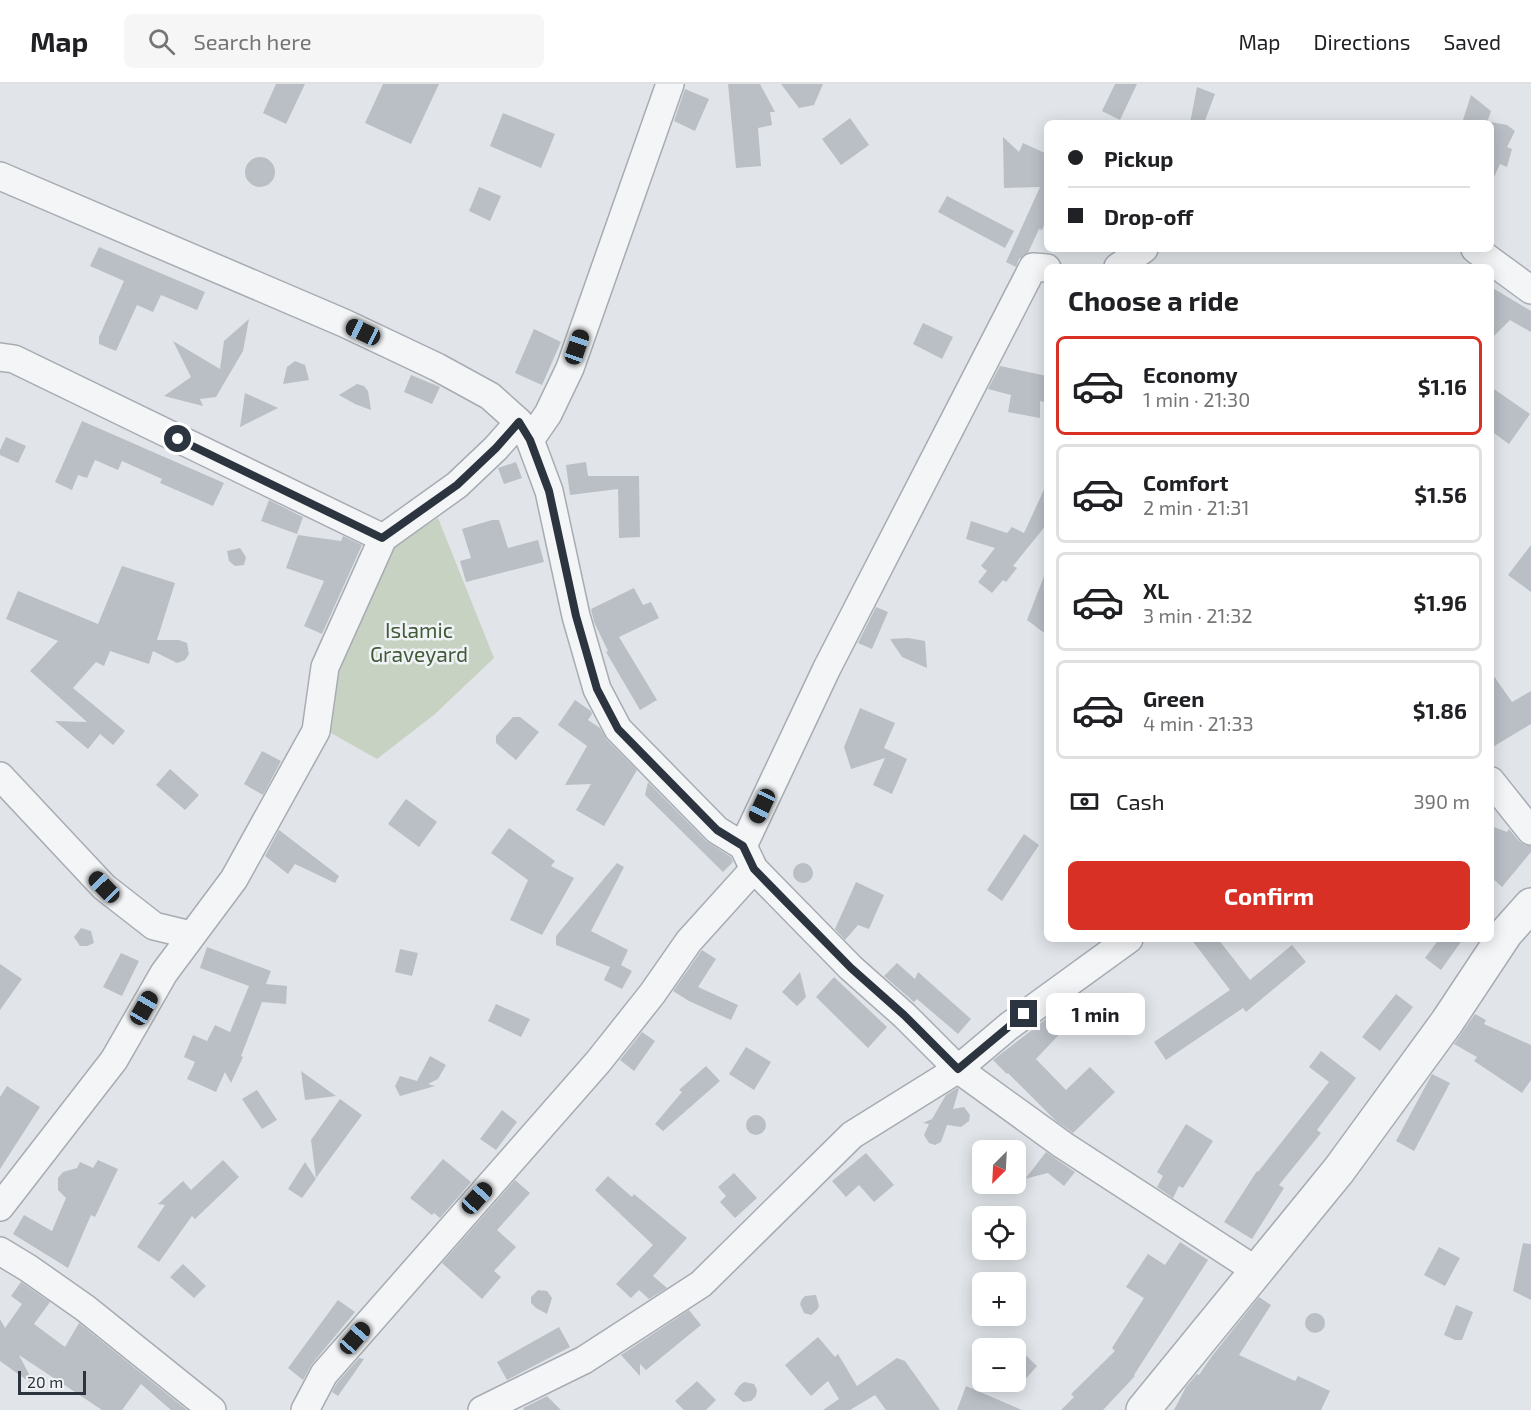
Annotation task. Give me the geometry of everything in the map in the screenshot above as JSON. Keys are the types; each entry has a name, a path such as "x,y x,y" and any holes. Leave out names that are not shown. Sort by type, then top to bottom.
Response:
{"street":[{"path":"0,1207 114,1060 164,973 234,879 316,731 325,668 382,538 457,485 496,448 548,414 570,368 670,84"},
{"path":"0,176 344,323 437,367 490,396 524,431 549,491 576,616 597,689 618,729 717,830 749,858 851,968 904,1015 958,1069 1063,1145 1257,1271"},
{"path":"1122,264 1140,252"},
{"path":"1479,252 1531,290"},
{"path":"305,1410 324,1374 598,1062 652,994 749,858 827,668 1034,267 1044,268"},
{"path":"0,357 14,359 382,538"},
{"path":"0,777 104,887 154,926 191,935"},
{"path":"1494,785 1531,831"},
{"path":"1143,1410 1339,1170 1447,1022 1506,933 1531,905"},
{"path":"482,1410 584,1360 701,1284 852,1135 958,1069 1018,1019 1125,942"},
{"path":"0,1251 84,1308 212,1410"}],"green space":[{"name":"Islamic Graveyard","path":"438,518 494,658 435,714 377,759 331,733 332,688 390,547"}],"building":[{"path":"276,84 305,84 286,124 263,113"},
{"path":"383,84 439,84 411,144 365,123"},
{"path":"728,84 760,84 775,112 770,112 772,125 758,128 761,166 736,168"},
{"path":"781,84 823,84 814,105 799,108"},
{"path":"1115,84 1137,84 1120,120 1102,111"},
{"path":"1197,87 1215,94 1205,120 1191,120"},
{"path":"685,89 709,99 695,131 674,121"},
{"path":"1471,95 1491,111 1488,120 1463,120"},
{"path":"503,113 555,134 541,168 490,146"},
{"path":"850,118 869,145 841,165 822,139"},
{"path":"1494,123 1507,125 1515,131 1507,147 1512,149 1507,167 1500,164 1494,177"},
{"path":"1003,137 1019,152 1023,143 1044,153 1044,226 1042,230 1039,229 1028,253 1019,259 1016,267 1006,262 1040,187 1004,188"},
{"path":"260,157 270,162 275,172 270,182 260,187 250,182 245,172 250,162"},
{"path":"479,187 501,196 490,221 469,211"},
{"path":"947,196 1014,231 1005,248 938,212"},
{"path":"99,247 205,292 197,310 161,295 153,312 137,305 116,351 99,344 99,337 124,281 90,266"},
{"path":"1494,289 1531,311 1531,332 1510,320 1494,336"},
{"path":"249,319 243,351 216,397 200,399 203,406 164,396 191,377 173,341 220,369 224,341"},
{"path":"923,323 953,337 942,359 913,344"},
{"path":"534,329 561,342 542,385 515,373"},
{"path":"295,361 305,365 309,380 283,384 287,367"},
{"path":"1000,366 1044,375 1044,402 1040,401 1040,418 1008,412 1011,395 988,389"},
{"path":"411,375 440,387 432,404 404,392"},
{"path":"357,384 364,386 368,391 371,410 339,395"},
{"path":"1494,389 1530,414 1509,444 1494,433"},
{"path":"245,393 278,408 240,427"},
{"path":"82,421 224,483 213,506 160,483 162,479 122,461 118,470 95,460 87,478 78,475 72,490 55,482"},
{"path":"6,437 26,446 18,463 0,455"},
{"path":"516,462 522,478 504,484 498,468"},
{"path":"586,462 588,476 639,476 640,537 619,538 618,489 570,495 566,465"},
{"path":"1044,490 1044,528 1013,566 1017,568 1006,582 1003,580 992,593 978,582 987,571 981,566 995,548 966,539 971,521 1007,533 1012,527 1024,533"},
{"path":"269,500 303,517 297,534 261,521"},
{"path":"499,520 508,548 538,540 544,562 466,582 460,561 471,558 462,529"},
{"path":"298,535 341,541 343,536 362,545 322,634 304,626 324,581 286,568"},
{"path":"1531,545 1531,592 1508,575"},
{"path":"240,548 246,557 244,565 235,566 229,561 227,551"},
{"path":"122,566 175,583 157,640 179,640 187,643 189,654 185,660 177,663 153,651 149,664 110,651 104,666 96,662 73,688 125,731 113,745 100,734 88,749 55,721 87,722 30,671 58,641 6,619 18,591 98,624"},
{"path":"1044,576 1044,633 1027,620"},
{"path":"634,588 643,605 651,602 659,618 619,637 657,700 640,710 606,652 608,651 594,622 591,609"},
{"path":"876,607 888,612 872,649 858,643"},
{"path":"908,638 925,641 927,668 902,657 890,639"},
{"path":"1494,676 1512,702 1531,691 1531,724 1494,746"},
{"path":"575,700 591,711 592,714 588,720 600,728 607,740 637,770 604,826 576,810 591,784 565,785 587,746 558,725"},
{"path":"860,708 895,723 884,748 907,759 892,794 873,785 885,758 851,769 844,747"},
{"path":"513,717 520,717 539,732 516,760 496,743 496,736"},
{"path":"262,751 281,761 263,795 244,784"},
{"path":"170,769 199,795 185,810 156,785"},
{"path":"648,782 706,841 731,857 733,862 723,872 645,795"},
{"path":"406,799 437,822 419,847 388,824"},
{"path":"1494,827 1507,832 1509,829 1519,841 1531,846 1531,852 1502,887 1494,880"},
{"path":"509,828 555,861 551,866 574,878 542,935 510,920 528,880 491,853"},
{"path":"279,830 339,876 335,883 295,864 288,874 265,856"},
{"path":"1024,834 1039,845 1002,901 987,890"},
{"path":"617,863 624,867 591,931 628,950 621,965 632,971 622,989 604,980 610,967 556,945 556,936"},
{"path":"803,863 810,866 813,873 810,880 803,883 796,880 793,873 796,866"},
{"path":"856,882 884,895 869,929 858,925 845,940 835,929"},
{"path":"81,928 91,931 94,943 80,946 74,937"},
{"path":"1193,942 1220,942 1250,980 1292,945 1306,962 1246,1012 1243,1008 1166,1060 1154,1042 1230,990"},
{"path":"1437,942 1461,942 1441,970 1425,958"},
{"path":"207,947 271,971 266,984 287,986 286,1004 262,1002 241,1056 243,1057 231,1083 225,1072 216,1092 187,1079 195,1062 184,1057 193,1035 207,1041 215,1025 230,1032 249,986 200,968"},
{"path":"400,949 418,953 412,976 395,972"},
{"path":"702,950 716,959 698,987 738,1005 731,1020 673,991"},
{"path":"121,953 139,961 122,996 103,987"},
{"path":"897,963 915,979 918,972 971,1019 958,1034 917,999 914,1002 884,976"},
{"path":"0,964 22,979 0,1010"},
{"path":"800,972 806,997 797,1006 782,992"},
{"path":"834,977 887,1027 868,1048 816,997"},
{"path":"1396,994 1413,1007 1380,1051 1362,1037"},
{"path":"496,1004 530,1019 521,1037 488,1021"},
{"path":"1055,1012 1069,1024 1036,1059 1066,1090 1090,1067 1115,1092 1073,1133 1056,1121 993,1060"},
{"path":"1475,1014 1486,1020 1484,1024 1531,1045 1531,1080 1522,1093 1474,1061 1477,1057 1454,1044"},
{"path":"642,1032 655,1041 634,1071 620,1060"},
{"path":"746,1047 771,1062 754,1090 729,1074"},
{"path":"1321,1051 1356,1078 1317,1130 1321,1133 1279,1185 1284,1188 1252,1239 1224,1222 1257,1171 1329,1082 1309,1067"},
{"path":"430,1056 446,1065 438,1079 428,1084 435,1086 400,1096 395,1086 400,1076 417,1081"},
{"path":"706,1066 720,1081 663,1131 655,1124 682,1092 679,1090"},
{"path":"301,1071 336,1096 305,1100"},
{"path":"1432,1074 1450,1083 1414,1151 1396,1141"},
{"path":"7,1086 40,1107 0,1169 0,1097"},
{"path":"959,1089 953,1109 964,1107 970,1115 969,1121 961,1127 947,1125 941,1142 935,1145 929,1143 924,1135 929,1124 923,1123 932,1119 946,1095"},
{"path":"257,1090 277,1120 262,1129 242,1099"},
{"path":"340,1099 362,1115 316,1178 311,1140"},
{"path":"502,1110 517,1122 496,1150 480,1139"},
{"path":"756,1115 763,1118 766,1125 763,1132 756,1135 749,1132 746,1125 749,1118"},
{"path":"1186,1124 1213,1141 1183,1188 1179,1186 1173,1198 1157,1187 1163,1176 1157,1172"},
{"path":"1046,1152 1075,1172 1064,1186 1048,1173 1026,1178"},
{"path":"866,1153 894,1185 874,1202 859,1185 846,1197 832,1181"},
{"path":"443,1159 471,1182 440,1218 434,1213 432,1215 410,1198"},
{"path":"98,1160 118,1169 95,1217 91,1215 68,1268 13,1234 24,1215 52,1231 66,1198 58,1190 58,1178 63,1172 77,1168 80,1162 93,1168"},
{"path":"223,1160 239,1177 195,1219 192,1216 159,1262 137,1247 165,1205 158,1204 183,1181 191,1190"},
{"path":"305,1162 316,1179 302,1198 288,1189"},
{"path":"734,1173 757,1198 735,1218 720,1202 726,1196 718,1187"},
{"path":"608,1176 632,1197 634,1194 687,1238 653,1276 667,1288 649,1299 639,1290 631,1298 616,1284 653,1245 595,1190"},
{"path":"515,1180 530,1193 497,1230 516,1247 494,1271 501,1277 482,1299 442,1263"},
{"path":"1180,1242 1208,1260 1135,1376 1103,1410 1061,1410 1074,1397 1071,1394 1115,1351 1112,1348 1144,1298 1126,1287 1148,1254 1165,1265"},
{"path":"1523,1243 1531,1244 1531,1300 1513,1291"},
{"path":"1439,1247 1460,1258 1445,1286 1424,1275"},
{"path":"183,1264 206,1286 194,1298 170,1277"},
{"path":"21,1282 50,1302 34,1324 65,1347 79,1323 187,1410 171,1410 141,1384 122,1410 102,1410 19,1355 35,1386 0,1361 0,1319 5,1328 22,1304 11,1296"},
{"path":"538,1290 547,1291 552,1298 547,1314 531,1303 531,1297"},
{"path":"816,1295 819,1306 817,1310 811,1315 804,1313 800,1304 802,1299 805,1296"},
{"path":"1259,1297 1271,1305 1239,1355 1295,1381 1298,1376 1330,1391 1321,1410 1174,1410 1186,1387 1197,1374 1199,1375"},
{"path":"338,1300 355,1312 312,1364 303,1380 288,1368"},
{"path":"1456,1305 1473,1312 1462,1340 1455,1340 1444,1335"},
{"path":"689,1310 701,1325 646,1370 640,1364 640,1376 621,1355"},
{"path":"1315,1313 1322,1316 1325,1323 1322,1330 1315,1333 1308,1330 1305,1323 1308,1316"},
{"path":"559,1327 570,1347 507,1380 497,1362"},
{"path":"818,1337 835,1357 838,1354 857,1386 897,1358 905,1361 940,1410 886,1410 875,1395 850,1410 823,1410 839,1399 828,1381 811,1396 785,1365"},
{"path":"1026,1356 1037,1366 1026,1379"},
{"path":"359,1358 364,1359 338,1396 332,1392 337,1383"},
{"path":"697,1381 716,1400 706,1410 684,1410 675,1401"},
{"path":"744,1382 754,1384 757,1390 756,1396 751,1401 743,1402 734,1394"},
{"path":"966,1386 972,1389 972,1392 980,1392 1022,1410 957,1410"},
{"path":"547,1396 561,1410 524,1410 523,1408"}],"route":[{"path":"178,439 382,538 457,485 496,448 519,422 530,440 549,491 576,616 597,689 618,729 717,830 743,846 754,869 851,968 904,1015 958,1069 1024,1014"}]}
